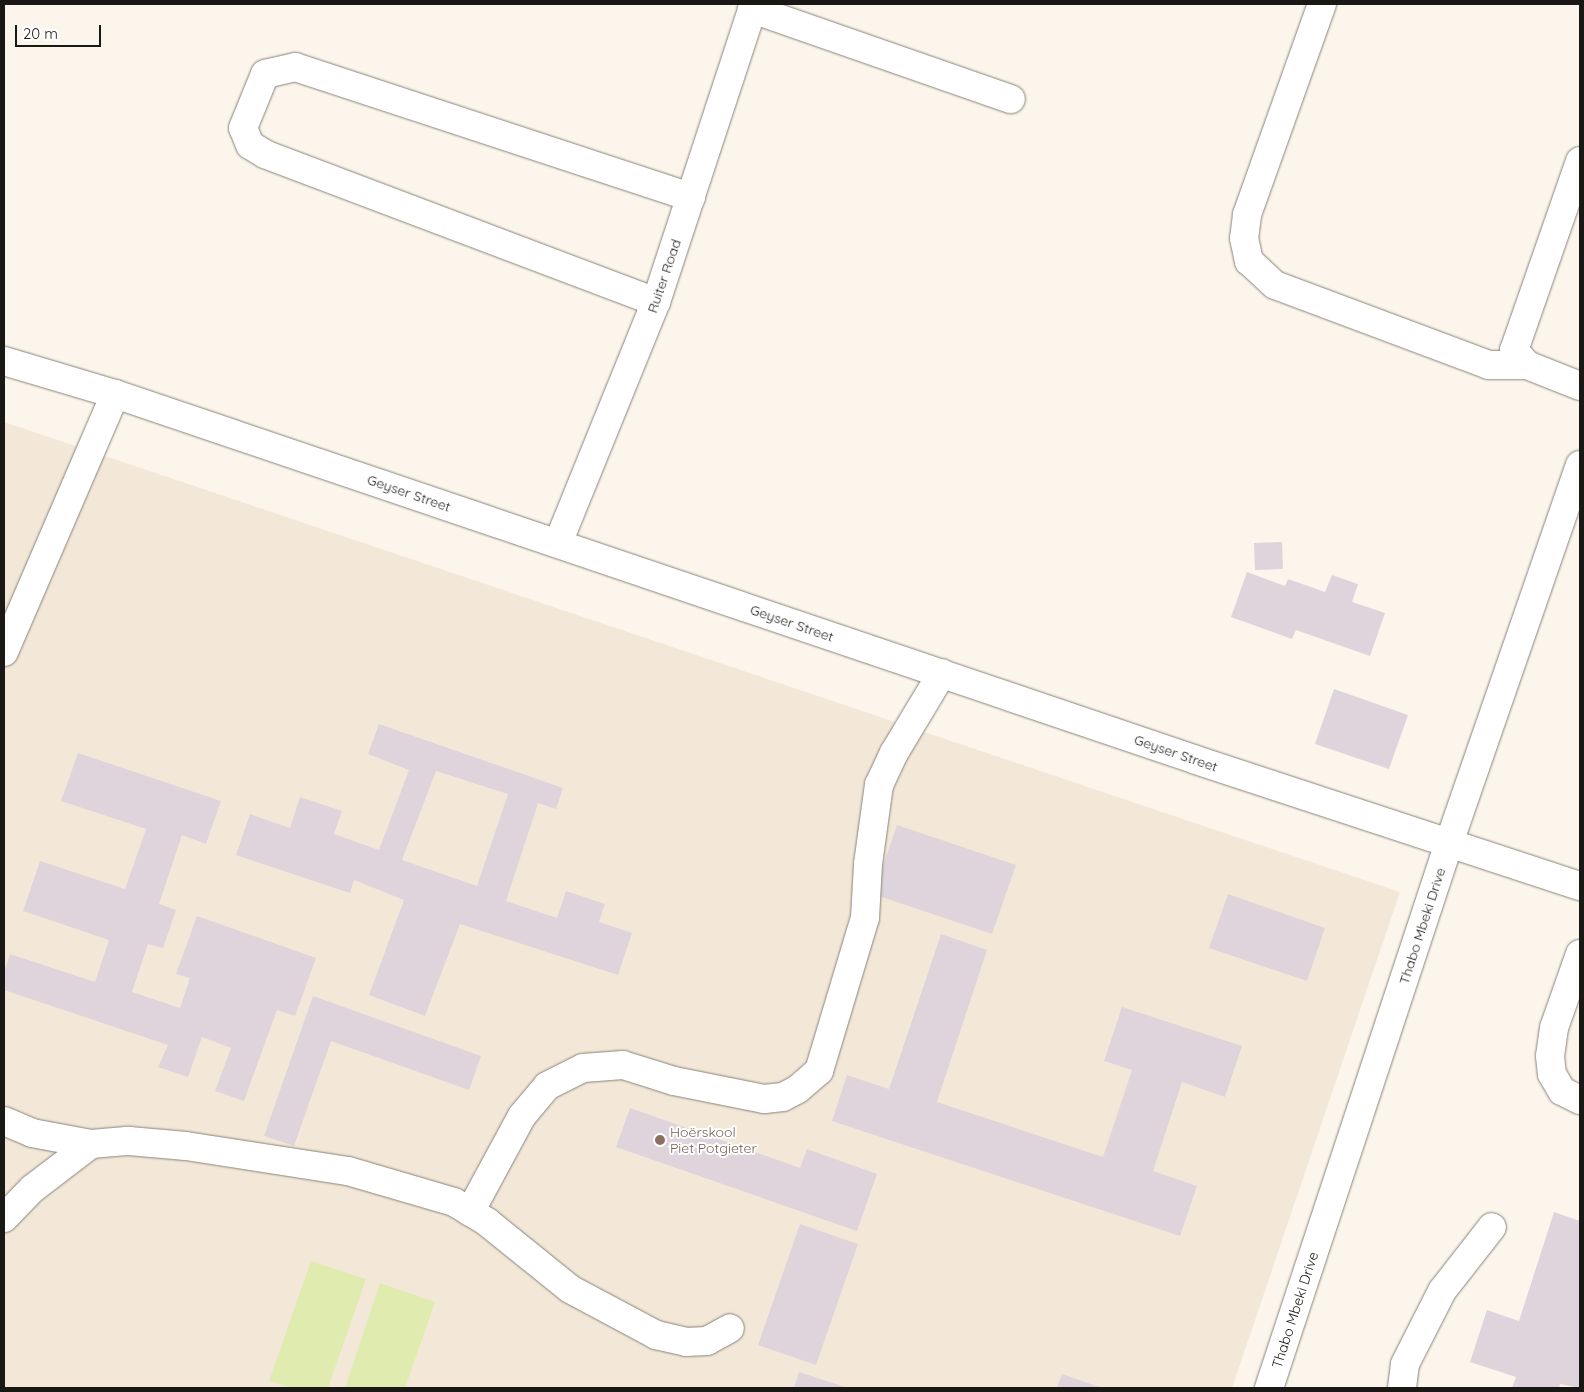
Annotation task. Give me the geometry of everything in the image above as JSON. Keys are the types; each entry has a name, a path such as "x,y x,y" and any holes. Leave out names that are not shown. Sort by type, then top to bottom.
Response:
{"main road":[{"path":"1322,4 1247,215 1244,238 1249,261 1274,285 1489,365 1527,365 1580,386"},
{"path":"753,6 1011,99"},
{"name":"Ruiter Road","path":"558,543 656,302 753,6"},
{"path":"656,302 265,154 250,145 243,128 265,74 295,67 320,73 691,197"},
{"path":"1527,365 1514,350 1580,161"},
{"name":"Geyser Street","path":"4,361 115,394 1580,886"},
{"path":"4,652 115,394"},
{"name":"Thabo Mbeki Drive","path":"1269,1388 1449,843 1580,466"},
{"path":"470,1212 522,1116 546,1086 583,1068 623,1065 674,1081 764,1099 783,1097 798,1089 819,1071 865,918 868,864 879,785 894,753 942,673"},
{"path":"1580,954 1554,1028 1550,1056 1552,1074 1562,1091 1580,1100"},
{"path":"4,1121 32,1133 91,1144 129,1141 186,1146 348,1171 454,1202 526,1252 570,1289 656,1335 686,1342 707,1341 730,1328"},
{"path":"4,1218 32,1188 91,1144"},
{"path":"1402,1388 1405,1364 1442,1291 1492,1227"}],"shaded area":[{"name":"Hoërskool Piet Potgieter","path":"4,422 1400,892 1232,1388 4,1388"}],"green space":[{"path":"311,1261 366,1279 328,1388 292,1388 269,1381"},
{"path":"380,1283 435,1302 405,1388 345,1388"}],"building":[{"path":"1282,542 1283,569 1255,570 1254,543"},
{"path":"1247,572 1285,586 1288,579 1325,592 1332,575 1358,584 1352,602 1385,613 1370,656 1296,630 1292,639 1231,617"},
{"path":"1334,689 1408,715 1389,769 1315,744"},
{"path":"379,724 563,788 556,809 538,803 506,901 557,918 566,891 605,904 599,922 632,933 618,975 460,924 425,1016 369,995 404,900 354,880 350,893 236,855 250,814 290,828 300,797 342,811 334,834 379,850 409,770 368,754","holes":["436,771 508,794 477,886 402,860"]},
{"path":"78,753 221,801 206,844 182,835 159,904 176,910 163,948 148,944 132,992 180,1008 190,978 176,974 197,916 316,958 295,1016 277,1010 244,1101 215,1091 231,1048 202,1037 188,1077 158,1067 168,1045 4,990 4,972 10,954 95,982 109,940 23,911 40,861 125,889 146,829 61,801"},
{"path":"897,825 1016,865 992,934 873,894"},
{"path":"1228,894 1325,928 1307,981 1209,948"},
{"path":"941,934 987,950 937,1102 1103,1157 1132,1070 1104,1061 1122,1007 1242,1046 1225,1097 1182,1082 1153,1171 1197,1186 1180,1236 832,1121 847,1075 889,1089"},
{"path":"313,996 481,1056 469,1090 331,1041 294,1146 264,1136"},
{"path":"630,1108 800,1168 807,1149 877,1174 857,1231 616,1147"},
{"path":"1554,1212 1580,1221 1580,1388 1560,1384 1559,1388 1512,1388 1516,1377 1470,1362 1487,1310 1519,1321"},
{"path":"800,1224 858,1244 816,1365 758,1345"},
{"path":"799,1372 848,1388 794,1388"},
{"path":"1062,1374 1102,1388 1057,1388"}],"place":[{"name":"Hoërskool Piet Potgieter","path":"660,1140"}]}
